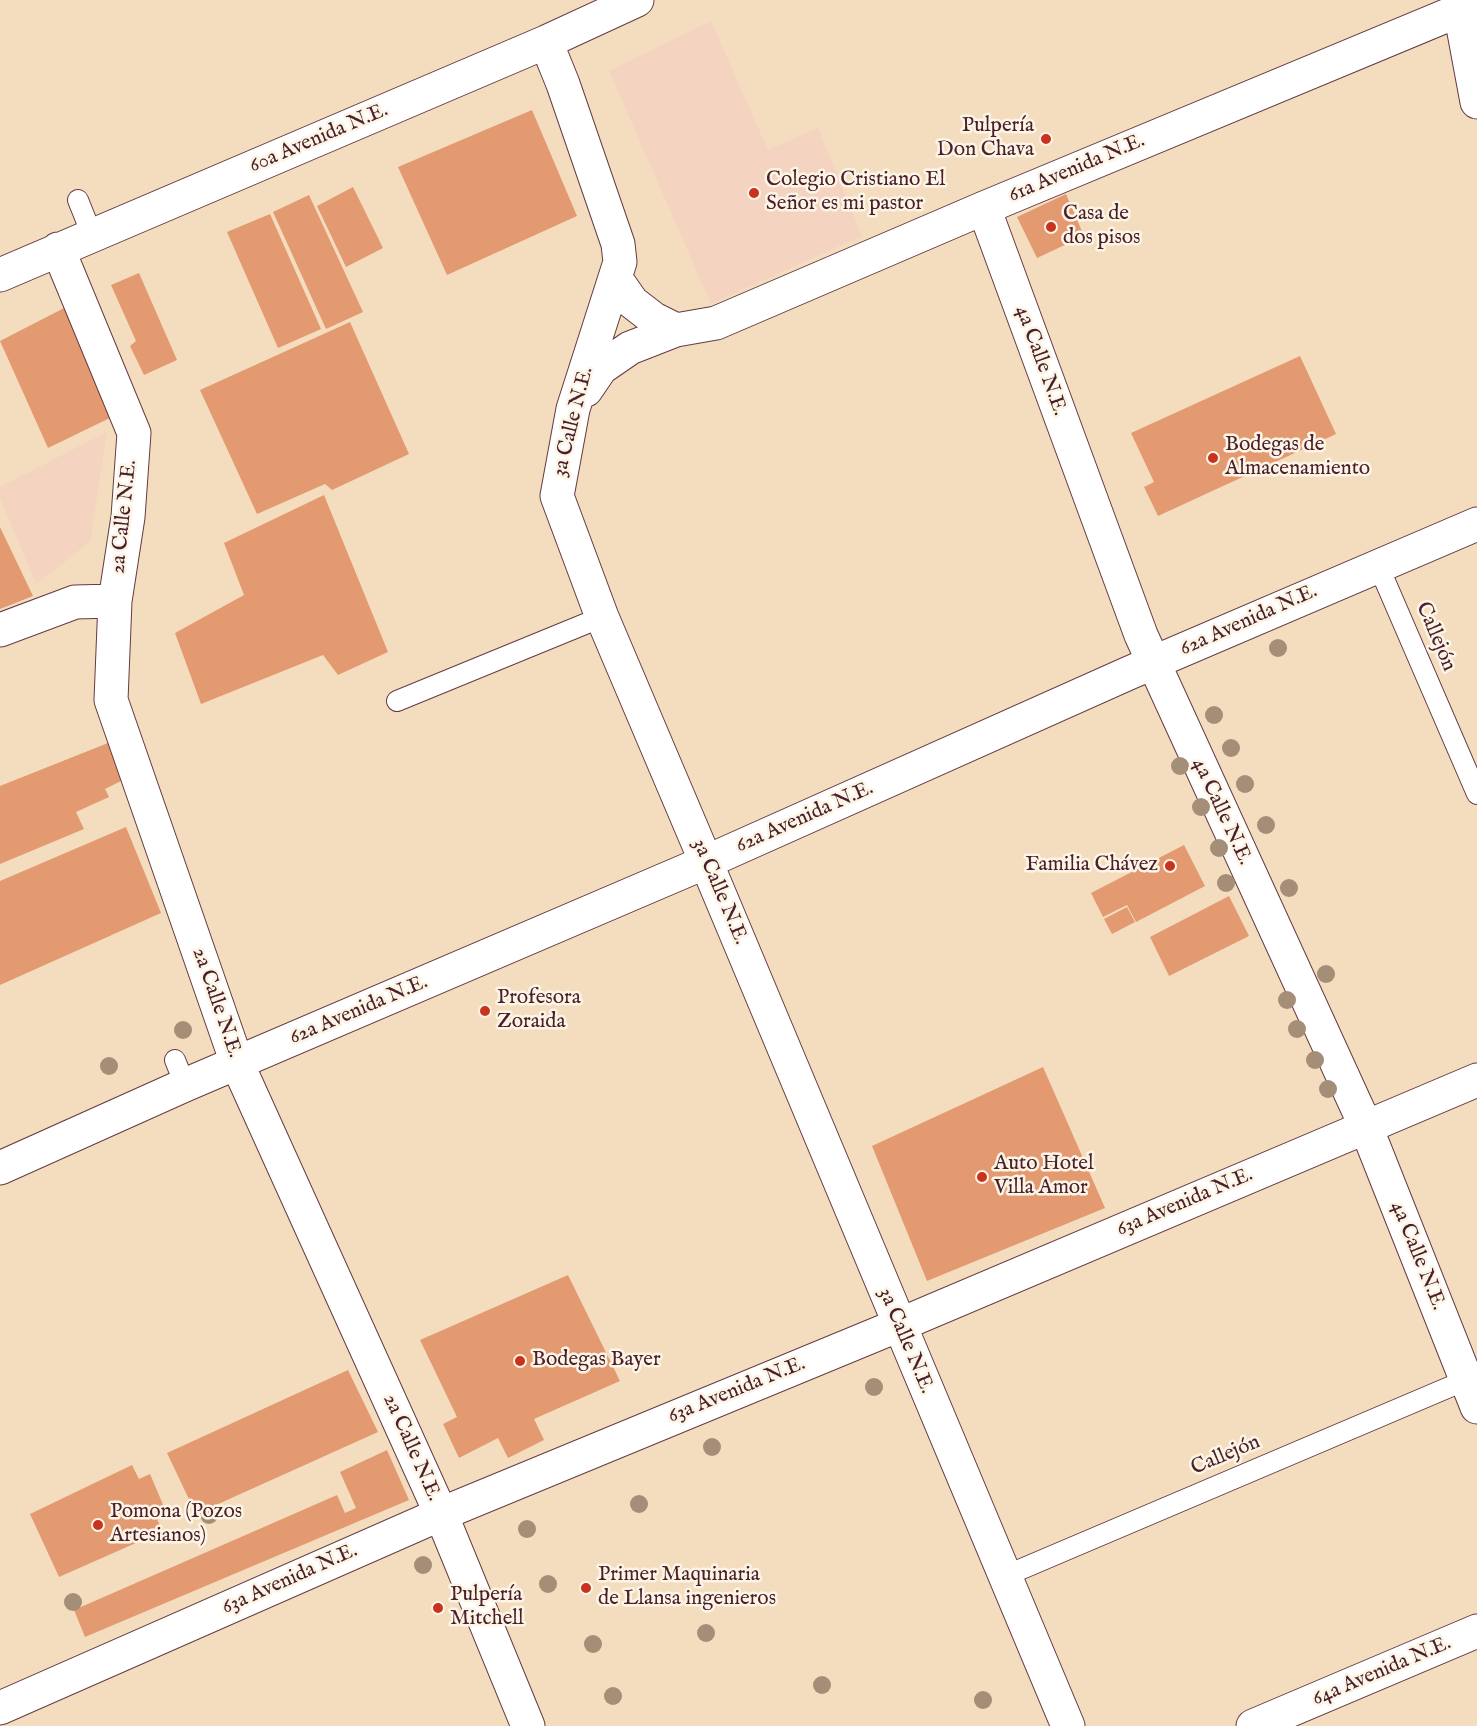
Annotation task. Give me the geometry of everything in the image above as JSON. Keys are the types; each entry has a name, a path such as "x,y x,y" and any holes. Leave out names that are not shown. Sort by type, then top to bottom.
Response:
{"street":[{"name":"60a Avenida N.E.","path":"1,271 92,235 546,42 634,0"},
{"path":"1465,4 1477,102"},
{"name":"61a Avenida N.E.","path":"573,410 601,368 630,348 676,330 716,323 1465,4"},
{"name":"3a Calle N.E.","path":"546,42 563,84 618,244 620,262 573,410 556,496 602,617 1068,1726"},
{"name":"4a Calle N.E.","path":"984,208 1141,635 1366,1127 1472,1394"},
{"name":"2a Calle N.E.","path":"58,249 134,433 128,517 115,601 111,700 237,1063 441,1514 528,1726"},
{"path":"616,279 632,302 654,319 676,330"},
{"name":"62a Avenida N.E.","path":"0,1168 180,1073 237,1063 706,862 1153,663 1477,524"},
{"path":"0,630 75,602 115,601"},
{"name":"63a Avenida N.E.","path":"0,1708 441,1514 899,1325 1477,1080"},
{"name":"64a Avenida N.E.","path":"1253,1726 1477,1631"}],"lane":[{"path":"78,200 92,235"},
{"name":"Callejón","path":"1378,566 1477,795"},
{"path":"397,701 602,617"},
{"name":"Callejón","path":"1005,1576 1472,1394"}],"shaded area":[{"name":"Colegio Cristiano El Señor es mi pastor","path":"711,21 768,150 818,128 862,236 711,304 609,71"},
{"path":"107,432 90,542 36,584 0,498 0,487"}],"building":[{"path":"532,110 577,216 447,275 398,167"},
{"path":"353,187 383,248 346,267 317,206"},
{"name":"Casa de dos pisos","path":"1066,194 1084,236 1037,258 1017,217"},
{"path":"309,195 363,312 326,329 273,212"},
{"path":"270,214 321,329 278,348 227,232"},
{"path":"139,273 177,360 144,375 130,346 136,341 111,285"},
{"path":"68,306 114,416 48,448 0,341"},
{"path":"350,322 409,454 332,490 325,484 257,514 200,390"},
{"name":"Bodegas de Almacenamiento","path":"1300,356 1336,434 1158,516 1144,487 1154,482 1131,433"},
{"path":"324,495 388,652 338,675 323,655 201,704 175,633 244,595 224,543"},
{"path":"0,527 33,596 0,609"},
{"path":"113,741 129,777 105,789 109,797 76,812 84,829 0,864 0,786"},
{"path":"126,827 161,913 0,985 0,881"},
{"name":"Familia Chávez","path":"1184,845 1205,886 1136,922 1127,905 1103,917 1091,893"},
{"path":"1229,896 1249,936 1169,976 1150,937"},
{"path":"1127,907 1135,922 1112,934 1104,919"},
{"path":"1043,1067 1105,1208 927,1281 872,1146"},
{"name":"Bodegas Bayer","path":"568,1275 620,1381 534,1419 544,1440 508,1458 498,1438 459,1458 443,1424 457,1417 420,1340"},
{"path":"348,1370 378,1432 196,1514 167,1453"},
{"path":"387,1450 409,1500 85,1637 74,1610 337,1495 345,1513 356,1508 340,1472"},
{"name":"Pomona (Pozos Artesianos)","path":"132,1465 139,1479 150,1474 167,1514 157,1519 163,1531 59,1577 30,1514"}],"place":[{"name":"Pulpería Don Chava","path":"1046,139"},
{"name":"Colegio Cristiano El Señor es mi pastor","path":"754,193"},
{"name":"Casa de dos pisos","path":"1051,227"},
{"name":"Bodegas de Almacenamiento","path":"1213,458"},
{"name":"Familia Chávez","path":"1170,866"},
{"name":"Profesora Zoraida","path":"485,1011"},
{"name":"Auto Hotel Villa Amor","path":"982,1177"},
{"name":"Bodegas Bayer","path":"520,1361"},
{"name":"Pomona (Pozos Artesianos)","path":"98,1525"},
{"name":"Primer Maquinaria de Llansa ingenieros","path":"586,1588"},
{"name":"Pulpería Mitchell","path":"438,1608"}]}
